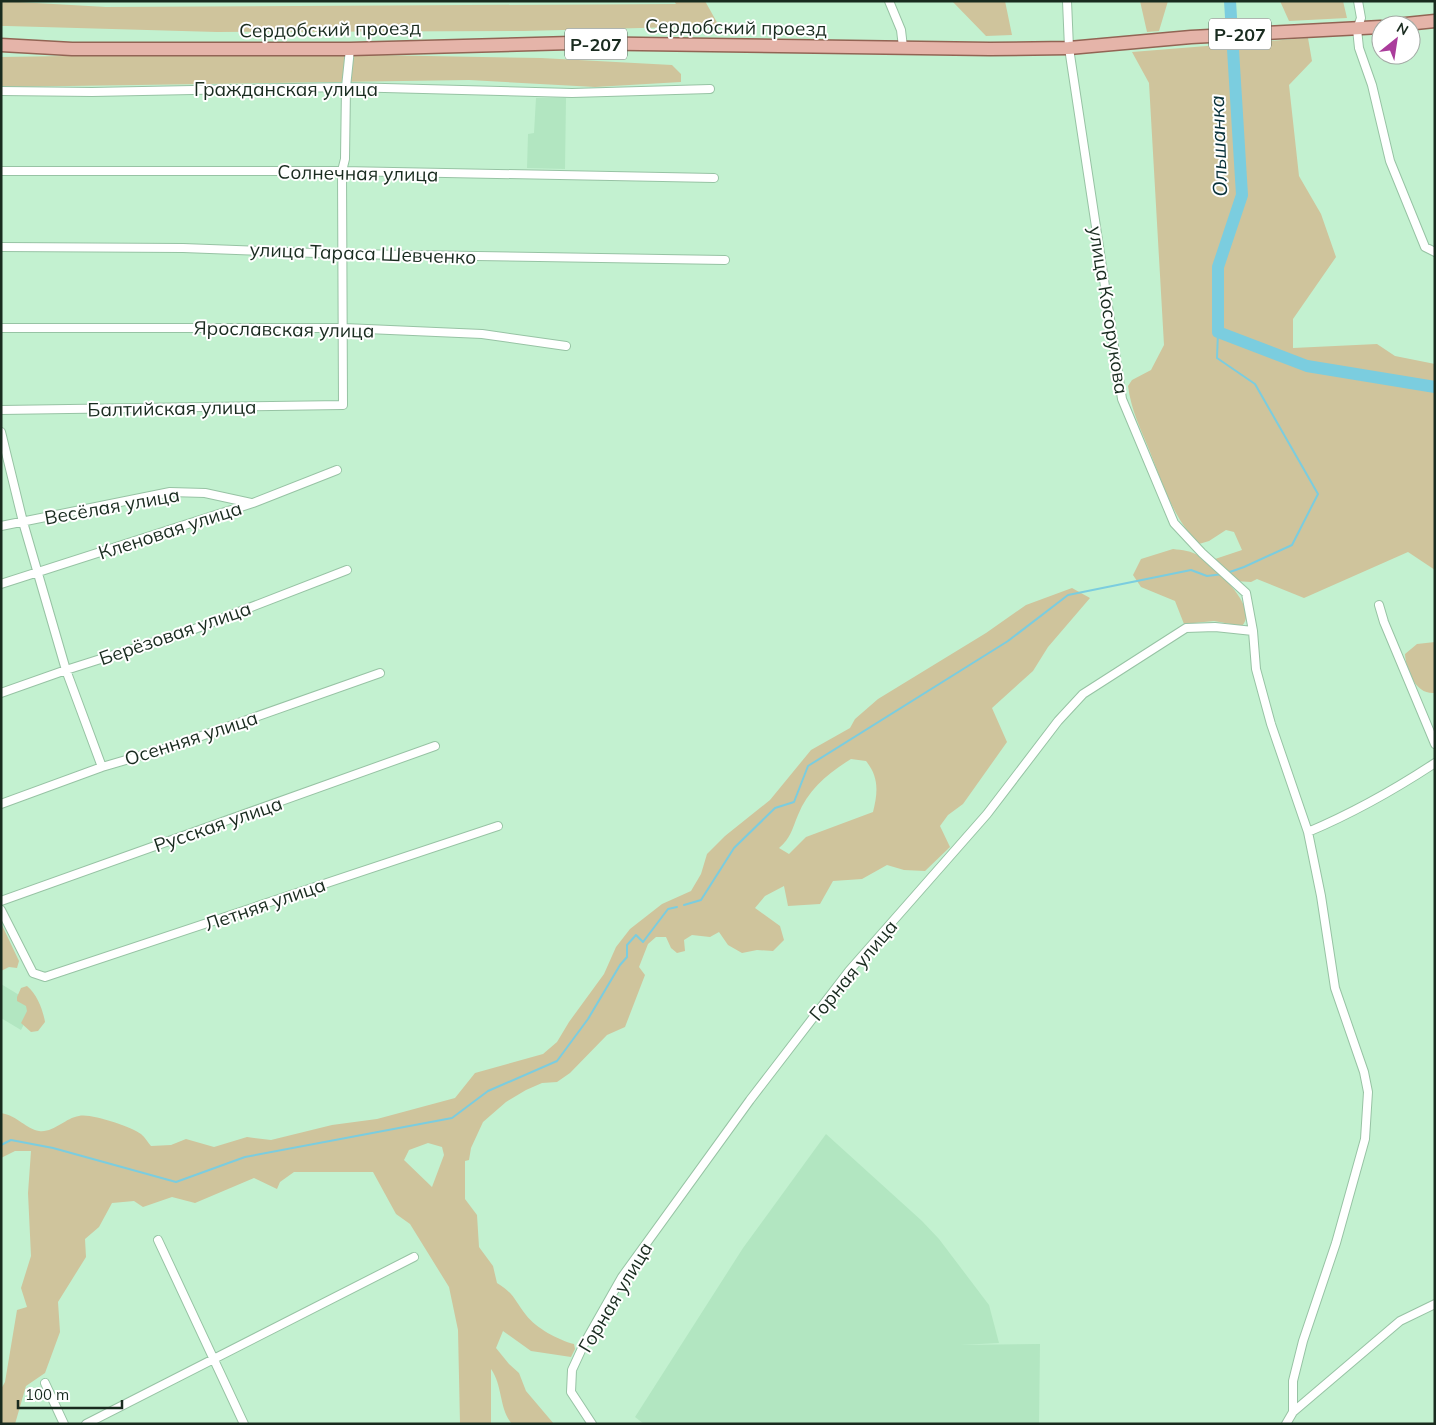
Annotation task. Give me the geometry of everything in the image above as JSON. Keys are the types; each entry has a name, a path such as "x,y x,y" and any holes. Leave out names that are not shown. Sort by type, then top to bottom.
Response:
{"main road":[{"path":"1421,22 1435,21"},
{"name":"Р-207","path":"1357,29 1371,27"},
{"name":"Сердобский проезд","path":"1,45 72,48 350,48 571,43 903,47 990,50 1069,48 1289,30 1357,29"}],"street":[{"path":"889,1 902,30 903,47"},
{"name":"улица Косорукова","path":"1067,1 1069,48 1122,399 1174,523 1202,553 1246,593 1253,631 1256,669 1271,724 1308,832 1321,896 1335,988 1364,1072 1368,1092 1365,1139 1336,1243 1303,1341 1293,1381 1293,1412"},
{"path":"1358,1 1361,18 1357,29 1359,48 1372,85 1390,161 1425,247 1435,252"},
{"path":"344,328 342,171 345,159 346,87 350,48"},
{"name":"Гражданская улица","path":"1,91 92,92 346,87 572,93 710,89"},
{"name":"Солнечная улица","path":"1,171 342,171 714,178"},
{"name":"улица Тараса Шевченко","path":"1,247 183,248 344,254 725,260"},
{"name":"Ярославская улица","path":"1,328 344,328 482,334 566,346"},
{"name":"Балтийская улица","path":"1,410 344,405 344,328"},
{"path":"1,432 23,522 66,670 102,767"},
{"name":"Кленовая улица","path":"1,584 253,503 336,470"},
{"name":"Весёлая улица","path":"1,526 170,492 205,493 253,503"},
{"name":"Берёзовая улица","path":"1,693 192,630 347,570"},
{"path":"1379,605 1384,622 1435,744"},
{"name":"Горная улица","path":"592,1424 571,1392 572,1370 584,1344 622,1277 750,1100 849,971 987,814 1058,721 1083,694 1186,628 1215,626 1253,631"},
{"name":"Осенняя улица","path":"1,804 102,767 170,747 380,673"},
{"name":"Русская улица","path":"1,901 435,746"},
{"path":"1308,832 1345,816 1403,785 1435,763"},
{"name":"Летняя улица","path":"1,910 33,973 45,977 498,826"},
{"path":"158,1240 244,1424"},
{"path":"86,1424 214,1357 414,1257"},
{"path":"1286,1424 1293,1412 1400,1321 1435,1304"},
{"path":"45,1383 64,1424"}],"shaded area":[{"path":"1,1 106,7 676,4 674,1 705,1 719,26 524,31 217,32 1,26"},
{"path":"952,1 1005,1 1012,35 986,36"},
{"path":"1140,1 1168,1 1159,31 1147,32"},
{"path":"1280,1 1343,1 1347,18 1289,21"},
{"path":"1308,38 1312,61 1289,85 1299,176 1321,214 1336,257 1293,319 1293,348 1377,344 1395,356 1435,364 1435,570 1408,552 1304,598 1257,579 1251,582 1235,581 1215,559 1242,550 1234,532 1226,530 1209,541 1199,544 1190,534 1175,512 1164,489 1131,403 1128,386 1132,380 1151,370 1164,345 1149,83 1132,52"},
{"path":"261,53 541,58 672,65 681,74 681,82 595,87 469,80 1,87 1,57"},
{"path":"536,98 566,98 565,169 527,168 528,134 534,133"},
{"path":"1173,549 1196,554 1206,561 1233,588 1245,609 1246,618 1242,626 1214,621 1184,624 1175,601 1141,587 1133,575 1141,559"},
{"path":"1072,588 1090,598 1048,647 1033,671 992,708 1007,742 963,804 948,815 940,826 950,847 925,871 904,870 887,865 862,879 833,881 820,904 788,906 784,886 765,896 755,908 780,926 784,940 773,951 757,950 742,953 728,945 719,932 710,937 692,935 684,940 685,951 677,953 671,948 666,937 656,937 648,944 639,967 645,975 625,1027 607,1035 570,1073 557,1082 542,1083 526,1090 506,1102 483,1122 471,1148 469,1160 465,1161 465,1199 477,1215 479,1247 493,1266 497,1283 511,1294 530,1320 548,1333 574,1344 575,1349 571,1357 531,1351 503,1331 496,1348 519,1373 526,1391 554,1424 512,1424 505,1411 498,1383 491,1369 491,1424 460,1424 458,1330 449,1287 410,1224 396,1214 373,1172 294,1172 280,1182 277,1189 254,1178 195,1203 172,1197 143,1207 134,1201 112,1203 99,1227 85,1239 86,1257 58,1302 60,1332 45,1373 26,1386 15,1424 1,1424 1,1389 5,1382 17,1310 27,1307 21,1288 31,1256 28,1193 31,1151 15,1151 1,1158 1,1113 39,1131 55,1128 74,1117 85,1116 111,1121 136,1131 151,1146 171,1145 186,1139 214,1147 247,1137 271,1140 332,1125 377,1119 455,1098 475,1073 543,1054 557,1042 569,1022 604,974 616,947 630,929 662,904 691,891 701,874 707,854 725,836 770,800 811,750 850,728 855,719 878,699 986,633 1026,605","holes":["851,759 866,761 873,773 876,785 873,812 806,837 789,854 779,848 789,837 802,806 813,790 834,770","428,1143 442,1147 444,1155 432,1187 404,1160 409,1150"]},
{"path":"1435,642 1435,693 1428,693 1413,681 1407,668 1405,654 1417,644"},
{"path":"1,923 19,961 17,968 9,967 1,971"},
{"path":"1,984 34,1004 21,1030 1,1018"},
{"path":"27,986 37,998 44,1017 45,1022 38,1031 31,1032 21,1023 27,1011 26,1006 17,1001 17,997 21,988"},
{"path":"826,1134 922,1221 939,1239 989,1305 999,1343 960,1345 1040,1344 1039,1424 644,1424 635,1417 743,1248"}],"waterway":[{"name":"Ольшанка","path":"1230,1 1242,195 1218,267 1218,332 1307,366 1435,387"},
{"path":"1218,332 1217,358 1255,384 1318,494 1292,545 1227,573"},
{"path":"684,905 701,900 734,848 775,808 794,802 808,766 1008,641 1068,595 1191,570 1207,576 1223,574"},
{"path":"1,1145 11,1140 53,1148 176,1182 245,1157 452,1118 488,1091 557,1061 588,1019 620,965 627,957 627,945 636,935 643,942 668,909 677,907"}]}
